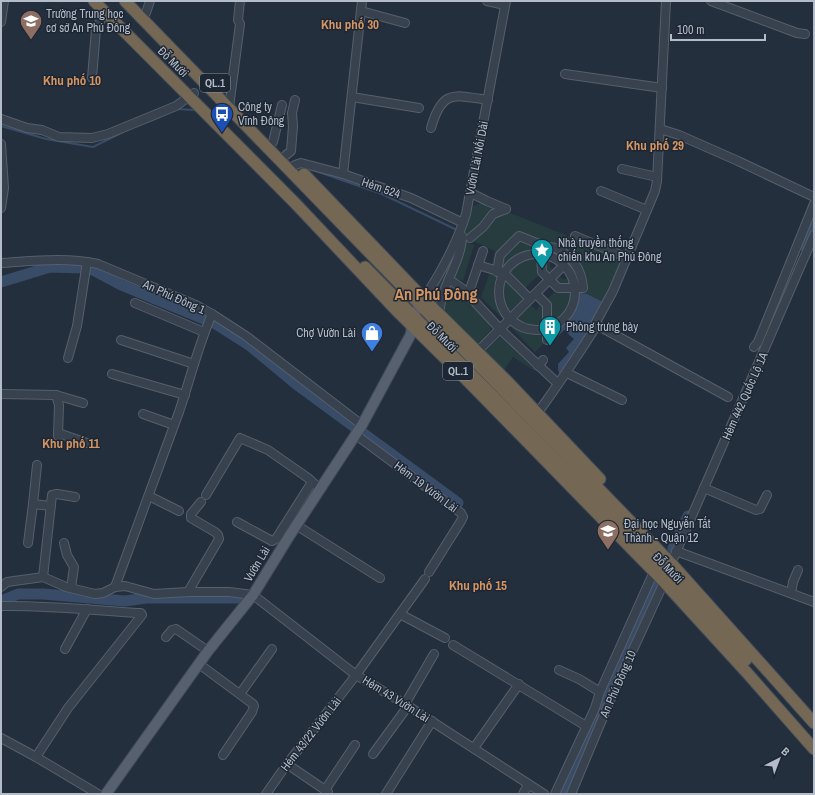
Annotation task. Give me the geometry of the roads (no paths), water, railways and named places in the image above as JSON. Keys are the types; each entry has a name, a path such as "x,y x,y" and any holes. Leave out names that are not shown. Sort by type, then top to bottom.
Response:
{"highway":[{"name":"Đỗ Mười","path":"94,1 105,7 415,326 656,568 814,749"},
{"name":"Đỗ Mười","path":"125,1 286,155 422,302"},
{"name":"Đỗ Mười","path":"134,1 422,302 674,557 814,723"},
{"name":"Đỗ Mười","path":"435,315 477,352 674,557 814,712"},
{"name":"Đỗ Mười","path":"666,579 732,644 814,737"}],"main road":[{"name":"Vườn Lài","path":"106,794 208,651 253,595 296,525 359,430 415,326 422,302"},
{"name":"Vườn Lài","path":"415,326 435,315"}],"street":[{"path":"1,22 4,1"},
{"path":"146,13 150,1"},
{"path":"230,103 240,24 238,20 240,1"},
{"path":"343,174 362,1"},
{"path":"487,1 506,3"},
{"path":"537,414 567,373 597,325 596,322 609,300 628,258 655,191 660,128 666,1"},
{"path":"711,1 799,34 805,34"},
{"name":"Vườn Lài Nối Dài","path":"422,302 450,255 462,226 471,193 506,3"},
{"path":"92,78 96,29 105,7"},
{"path":"360,11 405,23"},
{"path":"565,74 662,88"},
{"path":"1,119 26,128 42,130 59,137 92,138 108,134 176,106 192,95"},
{"path":"431,128 436,112 445,100 452,96 488,100"},
{"path":"352,97 419,108"},
{"path":"286,155 290,151 293,126 292,113 296,100"},
{"path":"273,142 282,105"},
{"path":"660,128 738,160 814,197"},
{"path":"1,144 4,188 1,208"},
{"name":"Hẻm 524","path":"295,165 301,163 343,174 411,198 462,226"},
{"path":"622,168 657,176"},
{"path":"601,191 647,210"},
{"path":"470,238 483,227 493,214 506,209 471,193"},
{"path":"754,347 814,204"},
{"name":"Vườn Lài","path":"435,315 450,280 462,239 462,226"},
{"name":"Hẻm 442 Quốc Lộ 1A","path":"674,557 814,235"},
{"path":"497,271 509,266 520,258 532,255 541,255 554,259 563,266 571,277 574,289 574,301 569,312 558,324 547,329 538,330 525,328 517,325 510,319 503,308 500,299 500,286 497,271 500,255 519,236 541,245 557,249 570,258 579,270 583,280 583,288 574,289 558,288 542,272 541,255"},
{"path":"575,236 628,258"},
{"path":"467,293 470,289 483,251"},
{"name":"An Phú Đông 1","path":"1,263 54,259 86,268 98,264 196,305 210,317 246,336 359,430"},
{"path":"478,265 497,271 547,305 547,340"},
{"path":"477,352 563,266"},
{"path":"68,358 76,326 86,268"},
{"path":"450,280 467,293 500,329 540,363 555,382"},
{"path":"135,303 205,330"},
{"path":"115,587 185,395 210,317"},
{"path":"597,325 728,397"},
{"path":"121,340 194,364"},
{"path":"567,373 622,400"},
{"path":"112,374 185,395"},
{"path":"1,394 56,395 83,403"},
{"path":"56,395 59,405 58,435 87,443"},
{"path":"142,414 174,425"},
{"name":"Hẻm 19 Vườn Lài","path":"359,430 461,513 463,517 427,576"},
{"path":"188,592 219,538 215,532 191,518 191,514 204,498 240,438 268,450 320,489"},
{"path":"28,543 37,465"},
{"path":"237,522 272,541 276,539 312,482"},
{"path":"704,488 756,510 760,508 767,495"},
{"path":"42,577 52,495 57,494 75,497"},
{"path":"149,496 179,511"},
{"path":"33,504 51,506"},
{"path":"296,525 380,578"},
{"path":"64,543 67,555 74,567 71,588"},
{"path":"674,557 791,593 814,602"},
{"path":"555,794 595,708 600,692 656,568"},
{"path":"791,593 793,582 798,570"},
{"name":"Hẻm 43/22 Vườn Lài","path":"266,794 287,764 356,675 427,576"},
{"path":"1,587 7,582 42,577 66,587 95,594 103,593 115,587 125,586 154,594 229,592 253,595"},
{"name":"An Phú Đông 10","path":"571,794 614,691 666,579"},
{"name":"Hẻm 43 Vườn Lài","path":"253,595 356,675 432,721 544,794"},
{"path":"1,606 87,609 136,613 142,615 134,627 68,708 36,757"},
{"path":"66,649 87,609"},
{"path":"400,614 445,638"},
{"path":"166,638 172,630 176,629 208,651"},
{"path":"453,645 586,726"},
{"path":"240,694 272,649"},
{"path":"373,754 406,705 434,654"},
{"path":"199,664 253,704 253,708 223,755"},
{"path":"559,670 579,679 600,692"},
{"path":"474,748 519,684"},
{"path":"386,794 432,721"},
{"path":"1,738 98,794"},
{"path":"287,764 327,791 355,745"},
{"path":"523,794 528,785"}],"water":[{"path":"575,292 587,294 605,303 560,377 558,364 569,352 566,348 574,339 564,330 556,338 550,337 550,328 560,322 568,314 573,304"}],"waterway":[{"path":"176,109 195,110"},
{"path":"147,122 160,117"},
{"path":"1,126 46,139 93,147 123,132"},
{"path":"310,169 382,194 457,230"},
{"path":"805,246 814,226"},
{"path":"1,282 50,267 83,268 93,270 121,285 216,324 249,345 296,384 458,503"},
{"path":"673,548 688,516"},
{"path":"562,794 658,579"},
{"path":"1,601 18,594 43,594 125,601 146,598 242,598"}],"place":[{"name":"Trường Trung học cơ sở An Phú Đông","path":"31,40"},
{"name":"Công ty Vĩnh Đông","path":"222,134"},
{"name":"Nhà truyền thống chiến khu An Phú Đông","path":"542,270"},
{"name":"Phòng trưng bày","path":"550,346"},
{"name":"Chợ Vườn Lài","path":"372,352"},
{"name":"Đại học Nguyễn Tất Thành - Quận 12","path":"608,550"}],"district":[{"name":"Khu phố 30","path":"350,24"},
{"name":"Khu phố 10","path":"72,80"},
{"name":"Khu phố 29","path":"655,145"},
{"name":"An Phú Đông","path":"436,294"},
{"name":"Khu phố 11","path":"71,443"},
{"name":"Khu phố 15","path":"478,585"}]}
